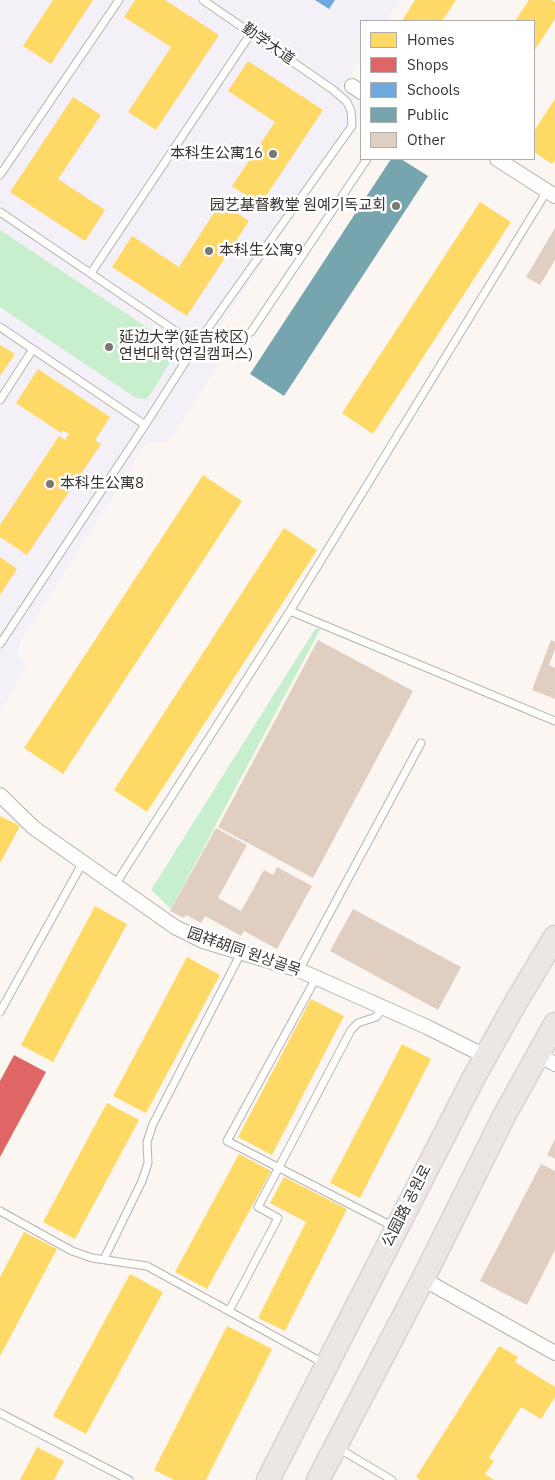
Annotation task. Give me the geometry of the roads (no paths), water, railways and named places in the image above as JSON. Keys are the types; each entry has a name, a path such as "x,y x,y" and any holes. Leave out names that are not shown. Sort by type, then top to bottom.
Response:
{"main road":[{"name":"公园路 공원로","path":"268,1480 485,1056 555,937"},
{"path":"318,1480 423,1279 504,1116 546,1059 555,1024"}],"street":[{"path":"499,160 551,193"},
{"name":"园祥胡同 원상골목","path":"0,795 34,828 175,928 203,941 299,970 485,1056"},
{"path":"423,1279 555,1353"}],"lane":[{"path":"0,176 119,0"},
{"name":"勤学大道","path":"0,644 196,345 352,126 351,111 347,102 332,89 203,0"},
{"path":"91,273 251,33"},
{"path":"251,332 366,160"},
{"path":"115,885 290,611 551,193"},
{"path":"0,212 196,345"},
{"path":"0,327 145,425"},
{"path":"0,400 33,349"},
{"path":"290,611 555,721"},
{"path":"299,970 421,743"},
{"path":"0,1012 83,862"},
{"path":"104,1259 142,1181 148,1162 147,1142 153,1124 241,953"},
{"path":"316,978 227,1141 396,1228"},
{"path":"228,1311 278,1218 258,1208 278,1168 351,1030 358,1023 376,1017 383,1008"},
{"path":"0,1211 72,1252 92,1258 147,1266 326,1365"},
{"path":"0,1413 129,1480"},
{"path":"336,1447 392,1480"}],"place":[{"name":"本科生公寓16","path":"273,154"},
{"name":"园艺基督教堂 원예기독교회","path":"396,206"},
{"name":"本科生公寓9","path":"209,251"},
{"name":"延边大学(延吉校区) 연변대학(연길캠퍼스)","path":"109,347"},
{"name":"本科生公寓8","path":"50,484"}]}
